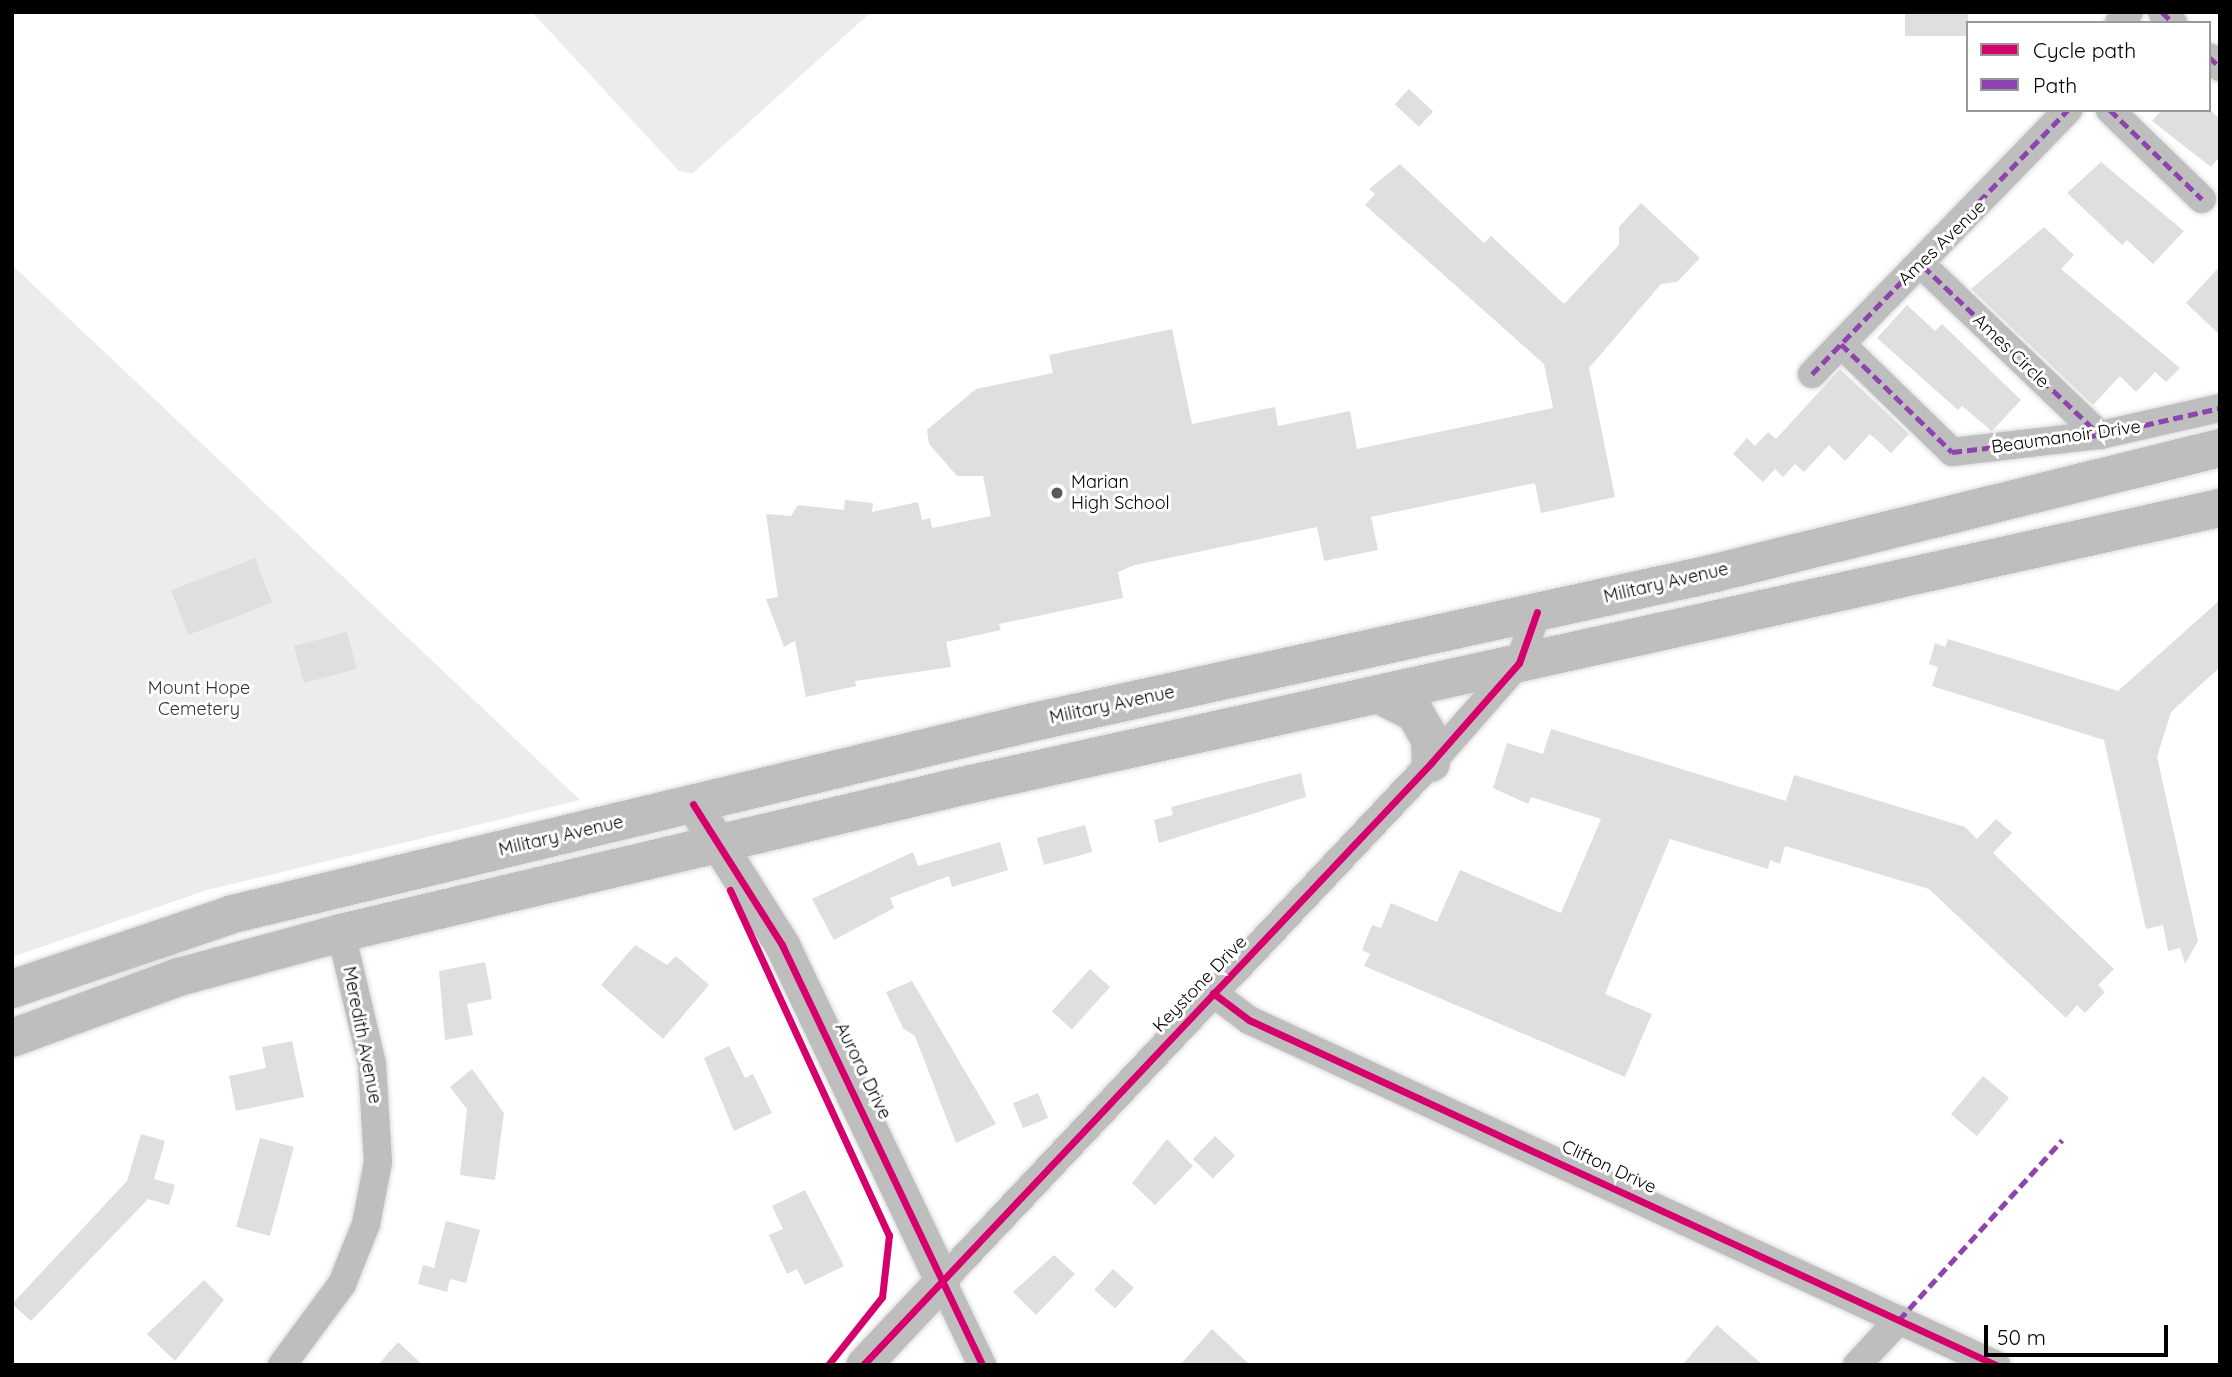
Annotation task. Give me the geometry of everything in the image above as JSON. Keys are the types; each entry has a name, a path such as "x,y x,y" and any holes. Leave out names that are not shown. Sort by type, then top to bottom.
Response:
{"main road":[{"name":"Military Avenue","path":"12,989 233,914 693,804 1537,612 2220,448"},
{"path":"12,1038 179,977 341,933 1378,694 2220,508"},
{"path":"1378,694 1415,713 1430,739 1431,763"}],"street":[{"name":"Ames Avenue","path":"1812,374 1923,266 2066,112"},
{"path":"2112,112 2202,199"},
{"name":"Ames Circle","path":"1923,266 2100,436"},
{"name":"Beaumanoir Drive","path":"1841,344 1952,452 2100,436 2220,408"},
{"name":"Keystone Drive","path":"863,1365 1431,763 1519,663 1537,612"},
{"name":"Aurora Drive","path":"693,804 722,844 794,970 982,1365"},
{"name":"Meredith Avenue","path":"282,1365 342,1284 366,1223 378,1162 374,1075 341,933"},
{"name":"Clifton Drive","path":"1213,993 1249,1020 1996,1365"},
{"path":"1857,1365 1899,1320"}],"green space":[{"path":"532,12 871,12 693,173 679,171"},
{"name":"Mount Hope Cemetery","path":"12,265 580,800 207,890 12,957"}],"building":[{"path":"1905,12 1968,12 1966,36 1905,36"},
{"path":"1409,89 1433,112 1419,127 1395,104"},
{"path":"2211,111 2220,119 2220,157 2211,167 2152,121 2160,112"},
{"path":"2101,162 2184,231 2153,264 2127,240 2122,245 2067,193"},
{"path":"1400,164 1484,243 1491,236 1564,304 1619,245 1619,227 1641,203 1700,258 1677,282 1661,284 1589,368 1615,497 1541,513 1535,483 1371,517 1378,550 1324,561 1317,527 1135,565 1118,572 1123,598 999,624 1001,630 946,642 951,667 855,681 856,686 806,697 795,641 784,647 766,599 778,597 766,514 791,516 798,505 844,510 845,500 873,503 872,512 918,502 922,520 930,518 932,528 991,516 983,476 957,476 929,444 927,430 976,389 1053,373 1049,355 1172,329 1192,424 1275,407 1278,426 1350,411 1357,449 1553,408 1544,364 1365,205 1375,194 1369,189"},
{"path":"2044,227 2074,255 2061,269 2180,368 2166,382 2155,372 2136,392 2120,376 2093,405 1971,289"},
{"path":"2220,266 2220,335 2186,303"},
{"path":"1907,305 1935,331 1942,324 2021,400 1992,431 1962,406 1958,410 1877,338"},
{"path":"1840,369 1909,434 1891,453 1870,434 1845,461 1829,445 1804,472 1795,464 1783,477 1775,469 1763,482 1733,454 1747,438 1755,446 1768,432 1776,439"},
{"path":"255,558 272,603 188,635 171,590"},
{"path":"2220,600 2220,667 2171,712 2157,757 2198,941 2185,964 2180,948 2168,951 2163,925 2146,929 2104,740 1932,686 1938,667 1929,664 1935,643 1945,647 1948,639 2118,691"},
{"path":"347,632 357,669 304,683 294,646"},
{"path":"1551,729 1786,801 1794,775 1965,827 1977,839 1996,819 2012,833 1993,853 2114,969 2098,985 2105,992 2085,1013 2077,1005 2066,1018 1929,889 1785,846 1780,864 1770,860 1768,869 1670,839 1605,994 1652,1014 1625,1077 1364,966 1370,954 1362,950 1372,925 1381,928 1391,903 1437,922 1460,870 1561,913 1601,819 1531,797 1528,804 1493,788 1507,743 1543,754"},
{"path":"1301,773 1306,797 1159,843 1154,820 1173,815 1171,807"},
{"path":"1085,825 1092,852 1044,865 1037,838"},
{"path":"1000,842 1008,870 952,887 949,876 890,898 894,908 834,940 812,899 913,852 918,866"},
{"path":"635,945 667,965 676,956 709,985 663,1039 601,985"},
{"path":"485,962 492,999 467,1004 473,1035 445,1040 439,971"},
{"path":"1090,969 1110,987 1072,1029 1052,1011"},
{"path":"912,981 996,1124 956,1143 915,1036 903,1028 886,992"},
{"path":"292,1041 304,1097 236,1111 229,1076 266,1068 262,1047"},
{"path":"729,1046 745,1078 753,1074 772,1113 734,1131 704,1058"},
{"path":"472,1069 504,1113 495,1180 460,1175 467,1109 450,1087"},
{"path":"1983,1076 2009,1098 1977,1136 1951,1114"},
{"path":"1038,1093 1048,1118 1023,1128 1013,1103"},
{"path":"141,1134 165,1141 154,1179 175,1185 169,1205 148,1199 31,1321 12,1304 127,1181"},
{"path":"1215,1136 1235,1155 1213,1178 1193,1159"},
{"path":"260,1138 294,1147 270,1236 236,1227"},
{"path":"1167,1139 1193,1166 1155,1205 1132,1183"},
{"path":"805,1190 844,1266 805,1285 797,1269 787,1274 769,1235 783,1229 772,1206"},
{"path":"446,1221 480,1230 466,1283 450,1279 447,1292 418,1284 423,1265 434,1268"},
{"path":"1054,1255 1075,1274 1036,1315 1013,1292"},
{"path":"1113,1269 1134,1288 1115,1309 1094,1290"},
{"path":"204,1280 224,1300 175,1361 147,1334"},
{"path":"1717,1325 1763,1365 1682,1365"},
{"path":"1212,1329 1250,1365 1180,1365"},
{"path":"398,1342 423,1365 378,1365"}],"marked path":[{"path":"2162,12 2171,21"},
{"path":"2211,59 2220,67"},
{"path":"1812,374 2066,112"},
{"path":"2112,112 2202,199"},
{"path":"1923,266 2100,435"},
{"path":"1841,344 1952,452 2100,435 2220,408"},
{"path":"1899,1320 2062,1140"}],"cycle path":[{"path":"863,1365 1431,763 1519,663 1537,612"},
{"path":"693,804 782,945 982,1365"},
{"path":"730,890 889,1235 882,1297 828,1365"},
{"path":"1213,993 1249,1020 1996,1365"}],"place":[{"name":"Marian High School","path":"1057,493"}]}
